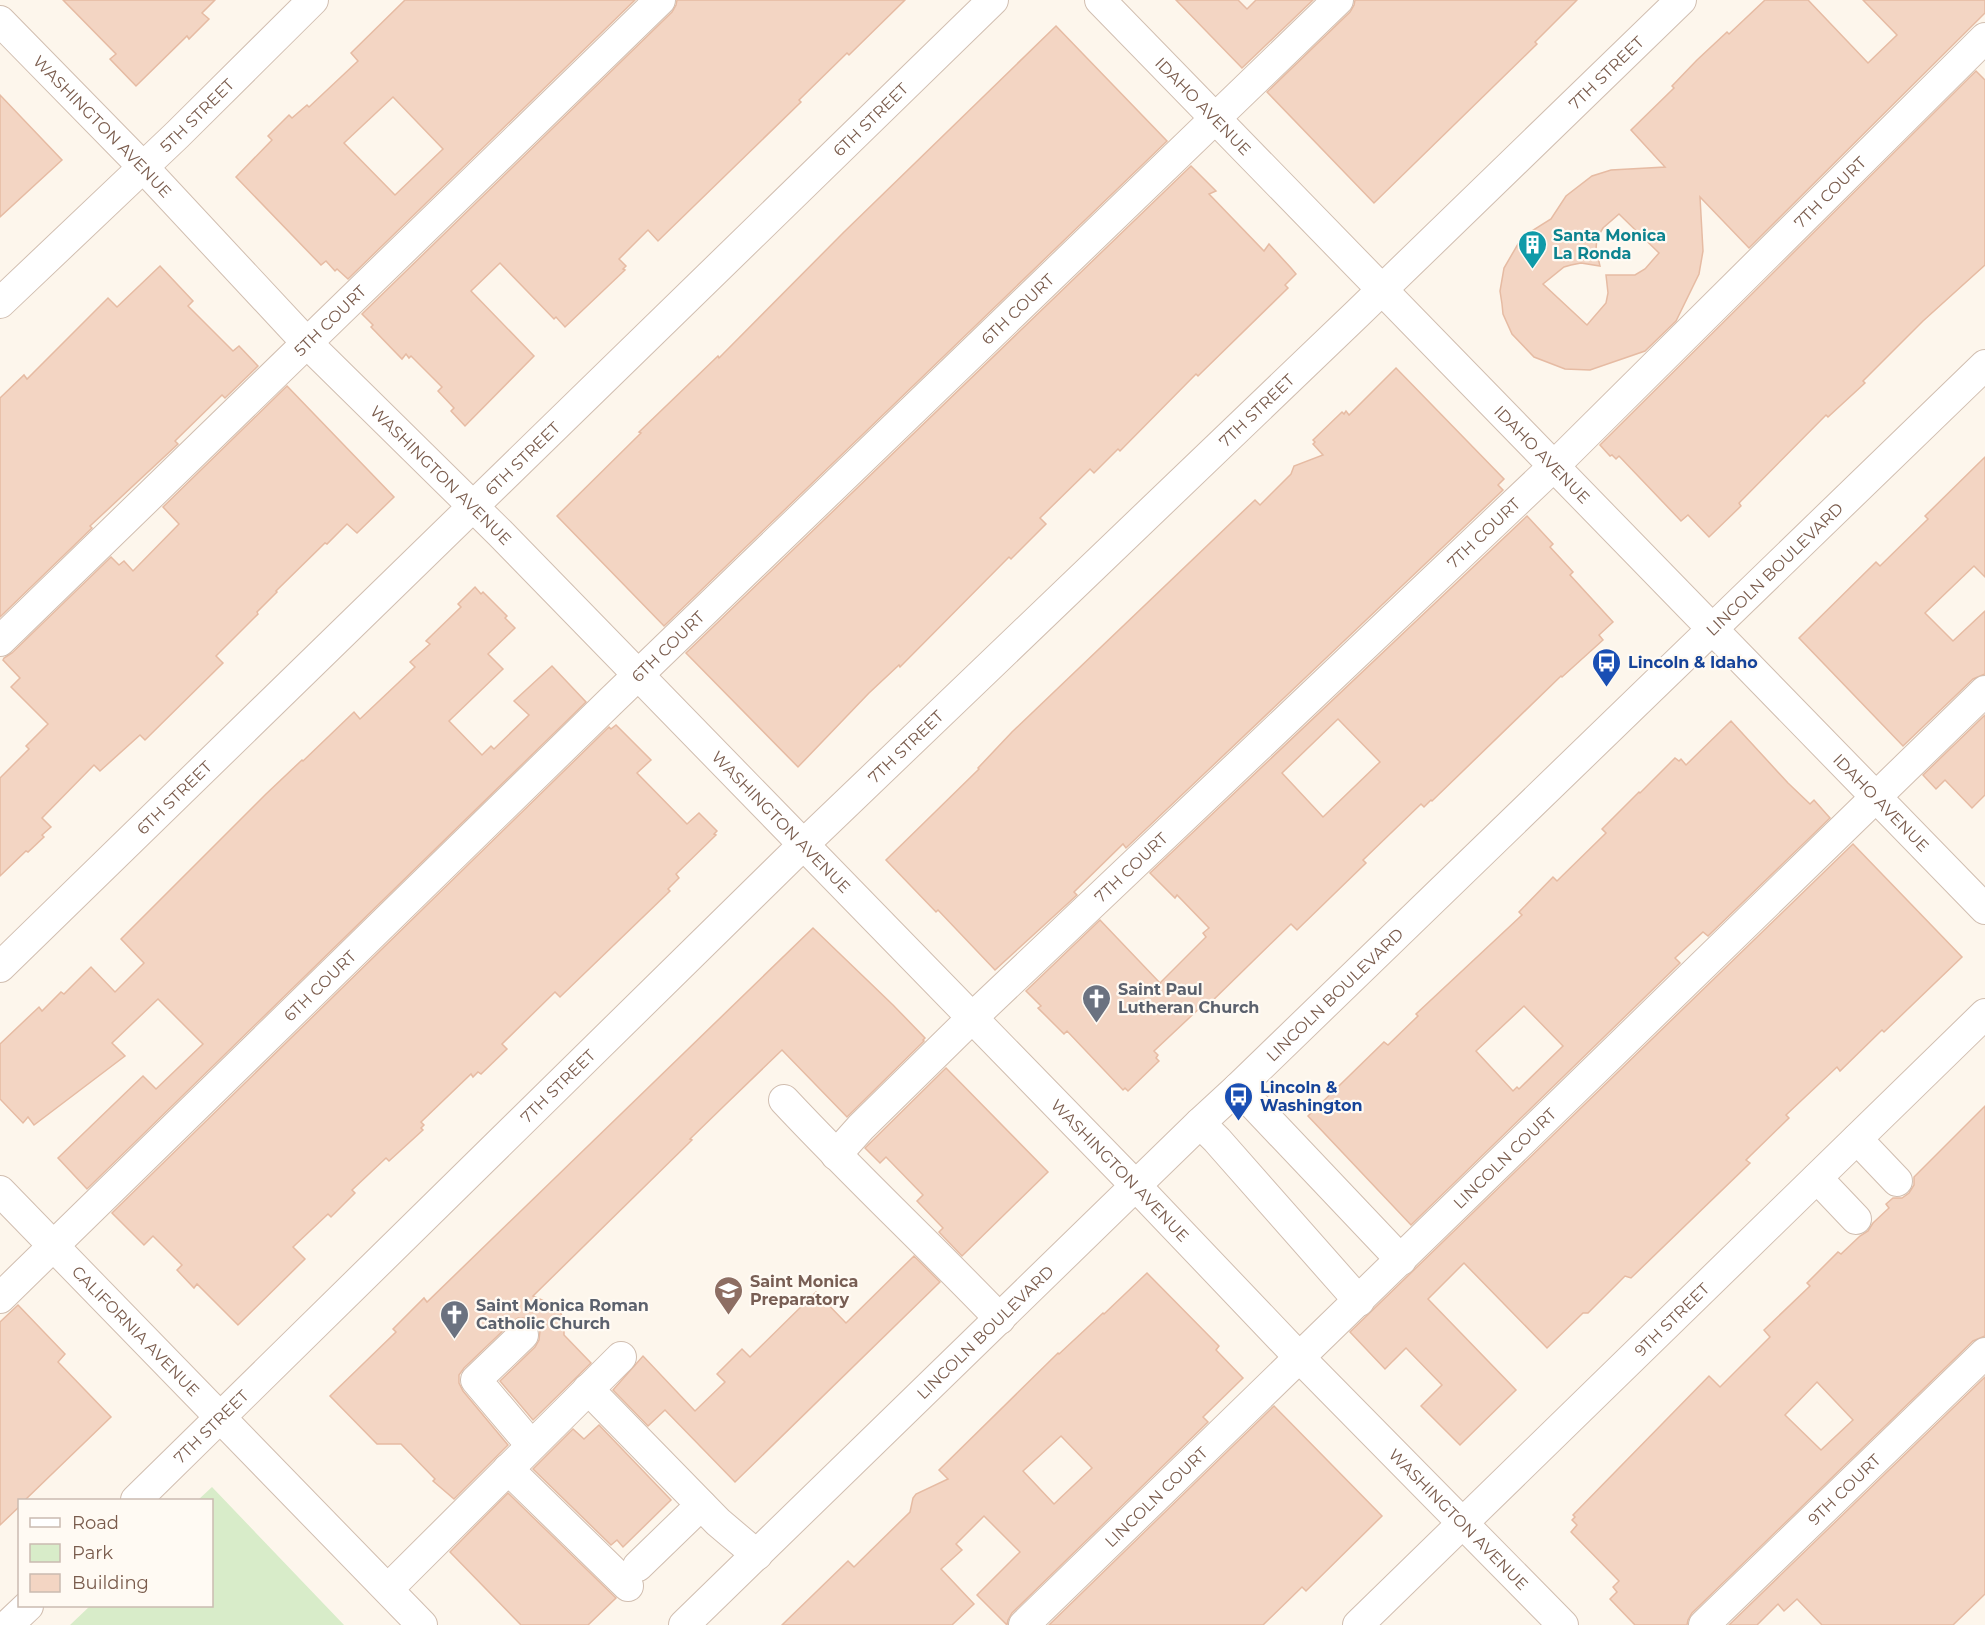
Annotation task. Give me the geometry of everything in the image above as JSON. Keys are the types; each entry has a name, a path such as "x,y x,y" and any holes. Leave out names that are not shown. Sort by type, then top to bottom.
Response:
{"street":[{"name":"5TH STREET","path":"0,303 313,0"},
{"name":"5TH COURT","path":"0,641 660,0"},
{"name":"6TH STREET","path":"0,966 993,0"},
{"name":"IDAHO AVENUE","path":"1100,0 1985,909"},
{"name":"6TH COURT","path":"0,1298 638,675 1338,0"},
{"name":"7TH STREET","path":"137,1499 804,844 1681,0"},
{"name":"WASHINGTON AVENUE","path":"0,21 143,167 307,343 473,506 1136,1186 1298,1356 1563,1625"},
{"name":"7TH COURT","path":"836,1155 861,1127 972,1018 1554,466 1985,38"},
{"name":"LINCOLN BOULEVARD","path":"684,1625 1985,365"},
{"name":"LINCOLN COURT","path":"1024,1625 1298,1356 1401,1260 1985,691"},
{"name":"9TH STREET","path":"1358,1625 1985,1014"},
{"path":"1238,1088 1401,1260"},
{"path":"784,1100 1000,1319"},
{"path":"1200,1123 1359,1300"},
{"path":"1857,1139 1897,1181"},
{"path":"1817,1178 1856,1219"},
{"name":"CALIFORNIA AVENUE","path":"0,1191 422,1625"},
{"path":"524,1335 477,1380 531,1446"},
{"name":"9TH COURT","path":"1704,1625 1985,1353"},
{"path":"388,1589 621,1357"},
{"path":"588,1389 723,1527 757,1555"},
{"path":"508,1469 633,1576 701,1505"},
{"path":"8,1625 26,1607"}],"green space":[{"path":"212,1487 344,1625 70,1625 89,1607 213,1607 213,1499 199,1499"}],"building":[{"path":"63,0 215,0 202,13 209,19 189,39 187,36 136,86 110,59 116,54"},
{"path":"405,0 635,0 348,279 337,269 335,271 326,261 321,265 236,177 272,140 268,136 289,115 292,118 307,105 309,107 358,61 351,53","holes":["393,97 443,149 395,195 344,143"]},
{"path":"677,0 905,0 849,55 847,53 799,100 801,102 658,241 648,230 619,259 626,266 623,269 625,270 565,327 556,317 554,319 500,263 471,291 534,356 465,426 451,411 454,408 438,391 442,387 411,356 409,358 406,354 402,359 371,327 373,325 362,314 672,12"},
{"path":"1176,0 1238,0 1247,9 1256,0 1313,0 1242,68"},
{"path":"1355,0 1577,0 1535,42 1537,44 1374,203 1267,92 1350,12"},
{"path":"1765,0 1808,0 1868,63 1897,35 1863,0 1985,0 1985,13 1749,248 1700,197 1703,251 1699,274 1676,321 1645,351 1590,370 1565,369 1534,357 1512,334 1503,314 1500,291 1504,268 1518,244 1530,232 1551,219 1566,196 1592,176 1611,170 1665,167 1631,130 1674,88 1672,86 1697,60 1727,32 1729,34","holes":["1619,214 1659,253 1645,269 1635,275 1606,275 1608,293 1606,303 1587,325 1543,284 1564,267 1581,263 1600,266 1596,249 1597,238 1603,228"]},
{"path":"1056,26 1167,141 664,626 557,516 641,433 639,432 718,356 719,358 843,233"},
{"path":"1976,71 1985,80 1985,265 1923,321 1863,381 1865,383 1828,417 1826,415 1739,503 1741,506 1709,537 1688,515 1681,521 1619,456 1616,459 1610,456 1600,445"},
{"path":"0,95 62,160 0,217"},
{"path":"1191,166 1216,191 1209,194 1264,251 1269,244 1296,274 1285,285 1288,288 1198,376 1196,374 1120,451 1118,449 1094,473 1090,469 1040,518 1046,524 1011,559 1009,557 900,667 899,665 869,693 798,767 686,653"},
{"path":"160,266 193,301 188,306 233,351 239,346 258,366 225,398 222,395 175,441 178,444 90,526 92,528 0,617 0,398 24,375 27,379 108,298 117,307"},
{"path":"1396,368 1504,479 1498,485 1503,490 1126,848 1123,844 1074,892 1077,895 995,970 886,860 979,769 1012,732 1255,500 1260,505 1291,474 1294,466 1323,455 1313,444 1315,442 1313,440 1342,412 1344,414 1346,411 1349,415"},
{"path":"287,386 394,497 357,533 347,524 327,544 325,543 276,591 257,612 258,614 216,656 223,663 145,740 140,735 100,771 94,765 42,818 51,827 42,835 44,837 0,876 0,778 29,749 26,746 48,724 11,687 20,678 3,660 4,658 12,653 111,557 119,565 124,561 133,571 179,524 163,507"},
{"path":"1985,457 1985,577 1974,566 1925,613 1953,641 1985,611 1985,674 1973,679 1903,746 1799,638 1876,562 1880,566 1928,519 1925,516"},
{"path":"1527,516 1553,544 1550,547 1573,572 1570,575 1613,622 1599,635 1603,640 1561,676 1432,801 1424,807 1421,804 1363,860 1366,863 1297,930 1291,924 1207,1006 1204,1004 1154,1051 1159,1061 1128,1091 1125,1088 1123,1090 1067,1031 1064,1034 1038,1008 1041,1006 1026,991 1100,920 1160,983 1206,937 1203,933 1209,928 1177,895 1175,898 1150,873","holes":["1338,719 1380,762 1323,817 1282,773"]},
{"path":"475,587 507,616 505,618 515,628 488,654 503,669 449,721 482,755 491,746 494,749 529,715 514,701 552,666 586,702 87,1189 58,1158 143,1076 156,1089 203,1044 158,999 112,1043 125,1056 34,1125 28,1117 23,1123 0,1099 0,1044 39,1007 42,1011 61,992 64,994 91,967 115,992 144,963 121,939 302,760 354,712 360,719 415,667 410,662 430,644 426,641 461,607 458,604"},
{"path":"1985,715 1985,795 1972,808 1945,780 1936,789 1923,775"},
{"path":"1731,721 1788,783 1810,804 1814,800 1830,818 1708,936 1703,932 1675,958 1680,963 1411,1225 1308,1116 1384,1042 1388,1045 1418,1016 1416,1014 1522,915 1519,912 1553,877 1557,881 1606,833 1602,829 1675,758 1679,761 1681,759 1686,765","holes":["1524,1006 1563,1046 1519,1089 1517,1087 1513,1091 1476,1051"]},
{"path":"616,725 651,760 637,773 687,824 699,813 717,831 714,834 716,835 676,874 679,878 668,889 670,891 560,997 555,992 502,1044 507,1049 481,1074 478,1072 473,1077 471,1074 421,1122 424,1125 421,1128 423,1130 389,1161 386,1158 352,1190 355,1193 331,1217 328,1214 293,1247 305,1259 238,1325 197,1284 194,1288 177,1270 182,1265 153,1236 144,1245 112,1213 609,727 611,729"},
{"path":"1853,844 1962,957 1884,1032 1882,1030 1840,1071 1837,1067 1786,1115 1789,1118 1746,1160 1750,1163 1631,1278 1625,1276 1588,1313 1583,1313 1547,1348 1464,1263 1428,1299 1516,1390 1460,1445 1421,1406 1442,1385 1406,1348 1385,1369 1350,1332"},
{"path":"813,928 893,1005 925,1038 924,1041 847,1117 782,1050 690,1139 692,1140 533,1296 555,1306 560,1311 564,1321 564,1335 591,1363 533,1420 500,1381 535,1347 539,1340 540,1331 535,1323 527,1318 518,1318 512,1322 459,1375 459,1383 463,1391 508,1445 454,1499 433,1481 435,1479 401,1444 377,1444 330,1396 396,1332 393,1329 424,1298 427,1302"},
{"path":"946,1068 1048,1172 962,1256 939,1232 943,1228 917,1201 923,1195 886,1157 880,1163 865,1148"},
{"path":"1985,1106 1985,1336 1973,1341 1692,1613 1687,1625 1635,1625 1610,1599 1617,1592 1613,1587 1619,1581 1571,1532 1577,1525 1572,1520 1575,1517 1573,1515 1709,1376 1720,1387 1770,1337 1764,1330 1810,1286 1807,1283 1838,1252 1841,1254 1868,1231 1889,1208 1886,1204 1893,1198 1902,1198 1909,1193 1914,1185 1914,1177","holes":["1817,1382 1853,1420 1821,1450 1785,1415"]},
{"path":"914,1256 940,1282 735,1482 665,1410 648,1426 613,1390 643,1356 695,1411 725,1382 717,1374 742,1349 750,1357 816,1292 846,1323"},
{"path":"1147,1273 1219,1346 1216,1350 1243,1378 1203,1417 1208,1422 1012,1613 1007,1625 977,1595 1020,1552 984,1516 956,1544 962,1550 941,1569 974,1604 952,1625 782,1625 848,1561 854,1567 910,1512 916,1494 948,1479 939,1470 1058,1353","holes":["1061,1436 1092,1468 1054,1504 1023,1471"]},
{"path":"18,1305 65,1354 58,1362 111,1417 26,1499 18,1499 18,1508 0,1525 0,1322"},
{"path":"1985,1377 1985,1594 1953,1625 1822,1625 1797,1599 1784,1611 1778,1604 1757,1625 1729,1625"},
{"path":"1274,1406 1382,1516 1306,1591 1302,1587 1263,1625 1049,1625"},
{"path":"599,1425 671,1500 623,1547 617,1540 611,1545 533,1469 573,1429 584,1439"},
{"path":"508,1493 616,1598 588,1625 521,1625 450,1552"}],"place":[{"name":"Santa Monica La Ronda","path":"1532,270"},
{"name":"Lincoln & Idaho","path":"1607,688"},
{"name":"Saint Paul Lutheran Church","path":"1097,1024"},
{"name":"Lincoln & Washington","path":"1239,1122"},
{"name":"Saint Monica Preparatory","path":"729,1316"},
{"name":"Saint Monica Roman Catholic Church","path":"455,1340"}]}
